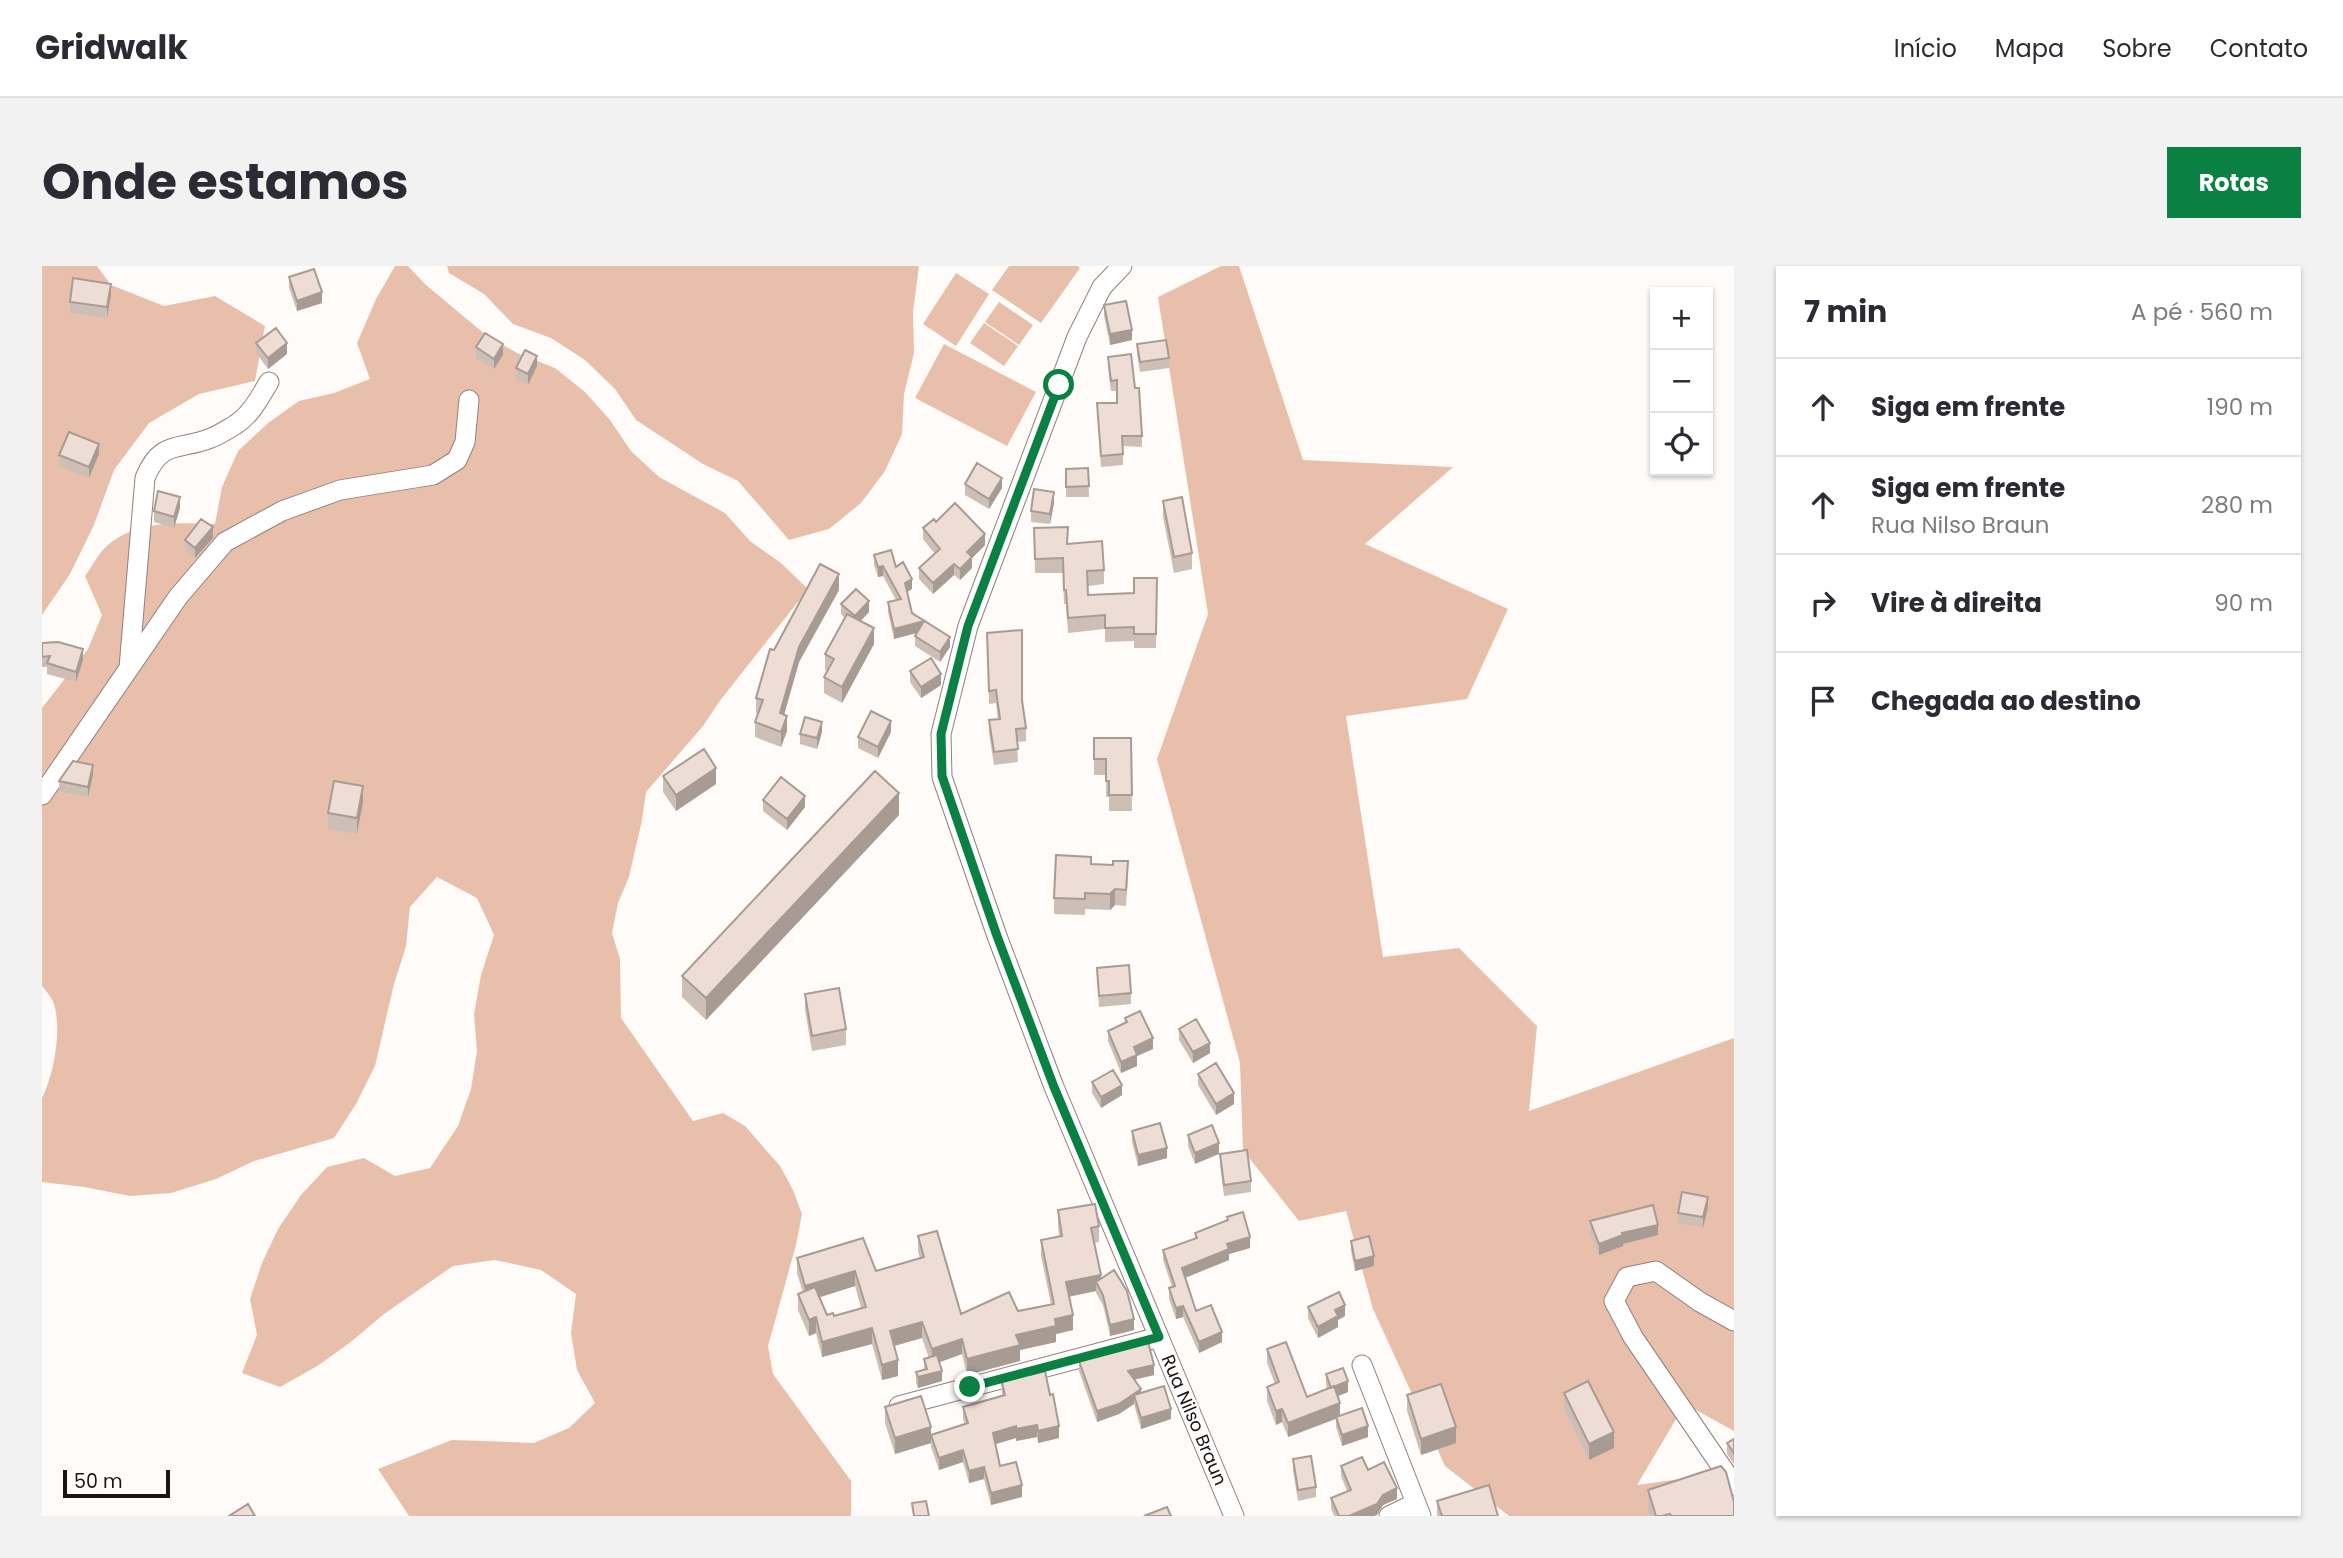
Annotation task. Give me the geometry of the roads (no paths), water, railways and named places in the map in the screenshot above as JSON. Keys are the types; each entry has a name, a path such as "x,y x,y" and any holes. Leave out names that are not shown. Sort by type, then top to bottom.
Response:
{"street":[{"name":"Rua Nilso Braun","path":"1122,266 1102,287 1077,337 968,626 941,734 942,776 997,936 1054,1087 1234,1516"},
{"path":"129,669 145,478 152,462 165,451 211,438 238,423 251,410 269,382"},
{"path":"42,795 178,597 225,542 282,511 340,490 433,475 457,460 466,442 469,400"},
{"path":"1734,1321 1700,1302 1656,1271 1627,1278 1614,1301 1633,1337 1734,1485"},
{"path":"890,1408 1159,1337"},
{"path":"1362,1365 1419,1510 1389,1516"}]}
